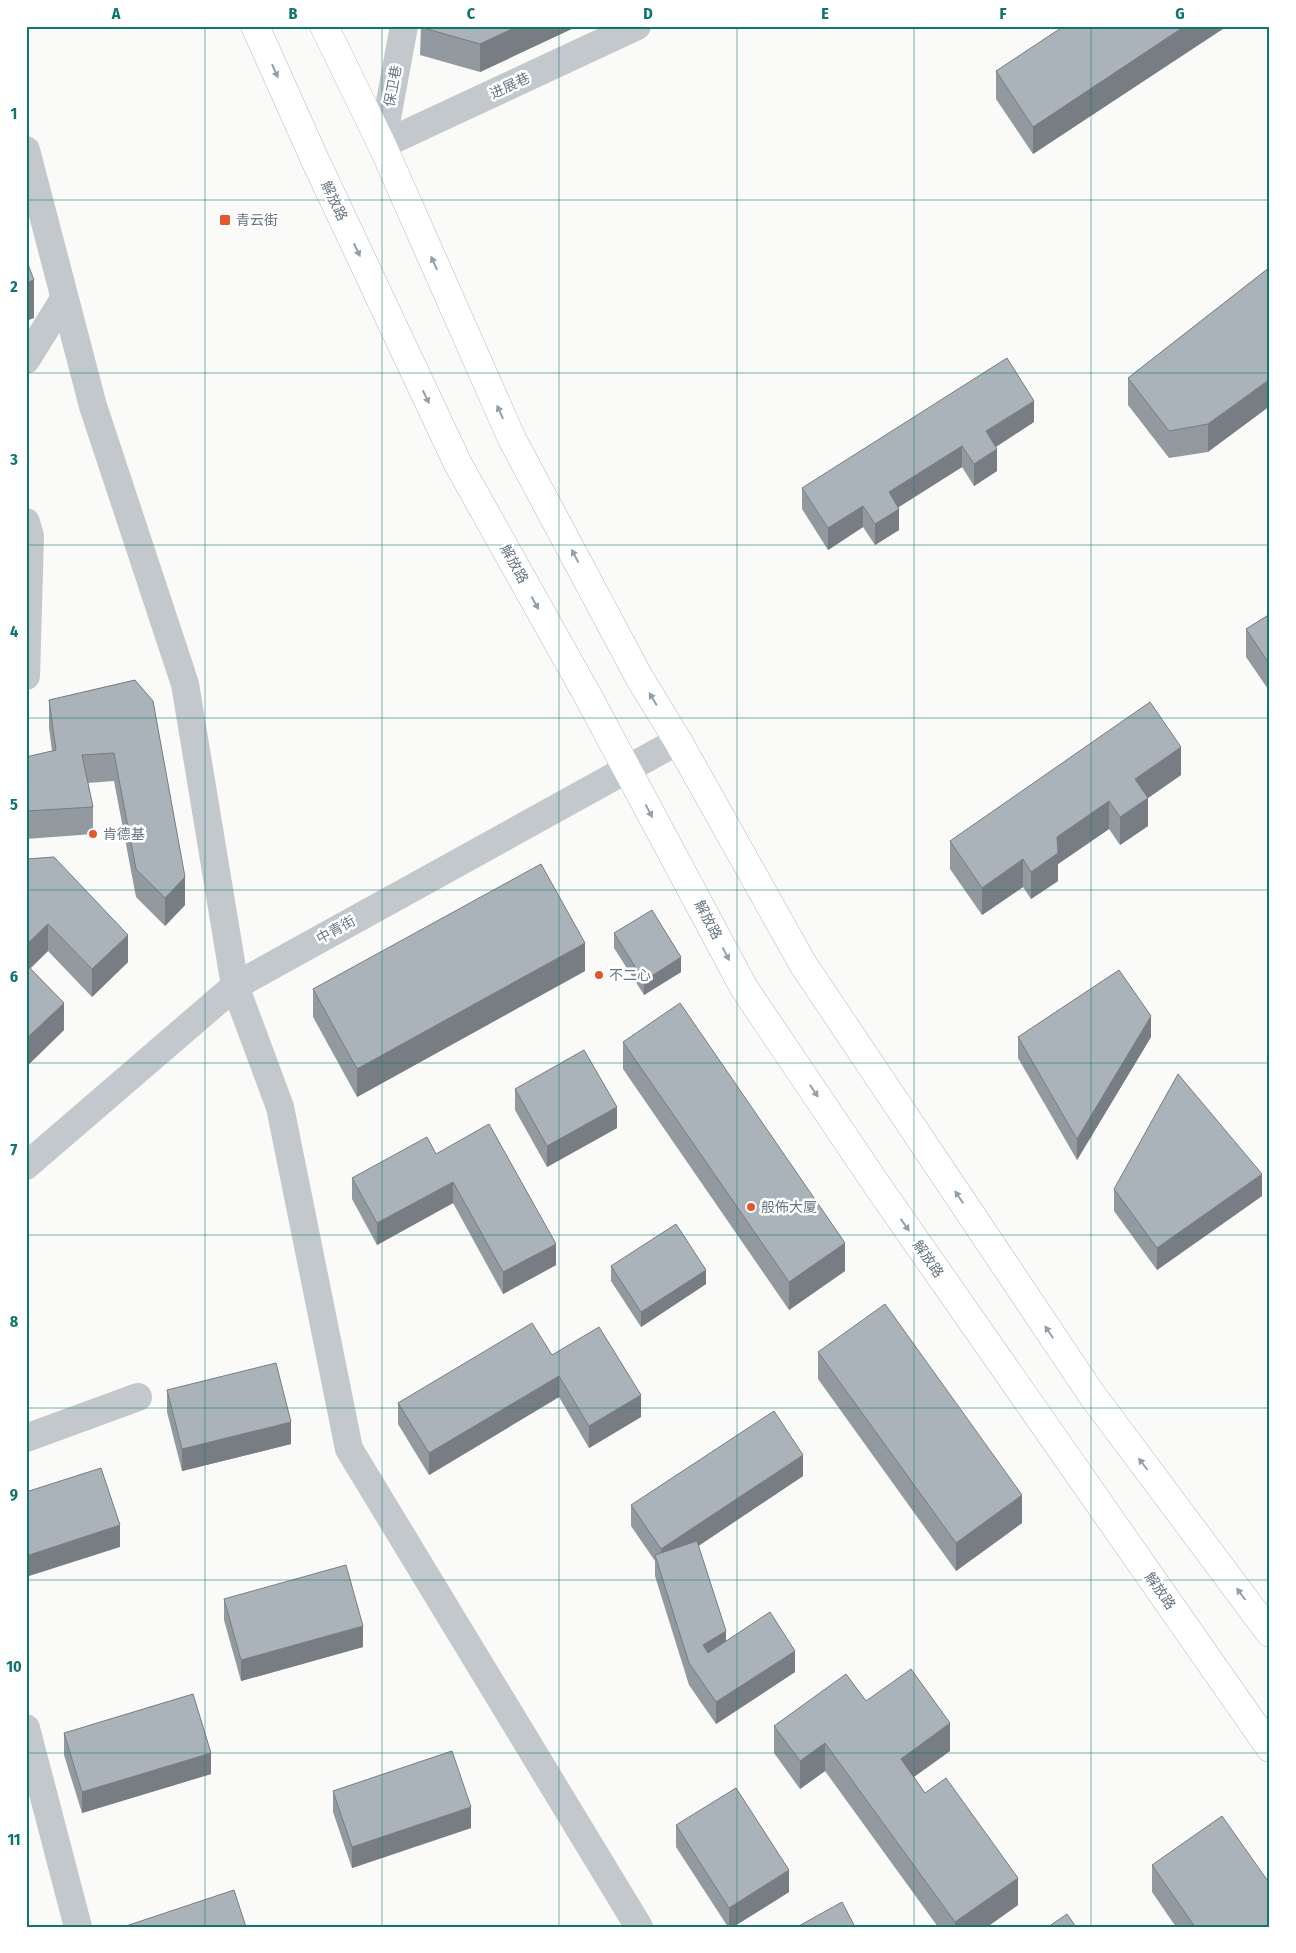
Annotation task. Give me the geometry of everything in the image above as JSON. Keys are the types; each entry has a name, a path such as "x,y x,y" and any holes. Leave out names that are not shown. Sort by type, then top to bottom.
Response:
{"main road":[{"name":"解放路","path":"255,26 316,162 458,464 626,768 744,988 881,1191 1270,1748"},
{"path":"324,26 382,145 512,439 639,677 678,740 809,972 1092,1395 1270,1634"}],"street":[{"name":"保卫巷","path":"382,145 404,26"},
{"name":"进展巷","path":"382,145 638,26"},
{"path":"26,150 93,406 185,684 236,986 280,1107 348,1449 640,1927"},
{"path":"26,360 64,299"},
{"path":"26,522 30,536 26,676"},
{"name":"中青街","path":"26,1166 236,986 678,740"},
{"path":"26,1438 138,1397"},
{"path":"26,1728 78,1927"}],"building":[{"path":"421,26 518,26 480,44"},
{"path":"1064,26 1185,26 1033,127 996,71"},
{"path":"26,259 34,280 26,283"},
{"path":"1270,267 1270,379 1208,424 1169,431 1128,378"},
{"path":"1007,358 1034,401 986,431 997,449 974,464 962,446 889,492 899,509 875,524 863,506 828,528 802,488"},
{"path":"1270,614 1270,665 1246,629"},
{"path":"135,680 153,701 185,877 165,898 136,869 114,753 82,755 93,807 26,811 26,757 56,750 49,700"},
{"path":"1150,702 1181,747 1135,779 1148,798 1120,817 1109,801 1057,837 1058,853 1031,872 1023,859 982,888 950,841"},
{"path":"54,857 128,935 92,969 48,924 26,945 26,859"},
{"path":"541,864 585,943 357,1069 313,989"},
{"path":"652,910 681,957 644,981 614,933"},
{"path":"26,964 64,1003 26,1039"},
{"path":"1119,970 1151,1016 1077,1139 1018,1037"},
{"path":"680,1003 845,1243 789,1282 623,1042"},
{"path":"584,1050 617,1107 547,1146 515,1089"},
{"path":"1178,1074 1262,1174 1157,1248 1114,1189"},
{"path":"489,1124 556,1244 503,1272 453,1182 377,1223 352,1178 427,1137 436,1154"},
{"path":"676,1224 706,1270 641,1312 611,1266"},
{"path":"885,1304 1022,1495 956,1543 818,1352"},
{"path":"532,1323 552,1355 599,1327 641,1395 589,1426 559,1376 429,1453 398,1403"},
{"path":"276,1363 291,1422 182,1449 167,1390"},
{"path":"774,1411 803,1455 661,1549 631,1505"},
{"path":"101,1468 120,1525 26,1556 26,1492"},
{"path":"697,1541 726,1631 703,1645 708,1653 770,1612 795,1651 716,1702 689,1663 655,1555"},
{"path":"346,1565 363,1626 241,1660 224,1599"},
{"path":"911,1669 950,1723 901,1759 925,1793 946,1778 1018,1878 955,1922 825,1743 800,1761 774,1726 846,1674 866,1701"},
{"path":"193,1694 211,1753 82,1792 64,1733"},
{"path":"452,1751 471,1807 352,1847 333,1791"},
{"path":"736,1788 789,1870 729,1908 676,1825"},
{"path":"1222,1816 1270,1884 1270,1927 1195,1927 1152,1865"},
{"path":"234,1890 246,1927 123,1927"},
{"path":"842,1902 855,1927 797,1927"},
{"path":"1067,1914 1076,1927 1048,1927"}],"place":[{"name":"青云街","path":"225,220"},
{"name":"肯德基","path":"93,834"},
{"name":"不二心","path":"599,975"},
{"name":"般佈大厦","path":"751,1207"}]}
